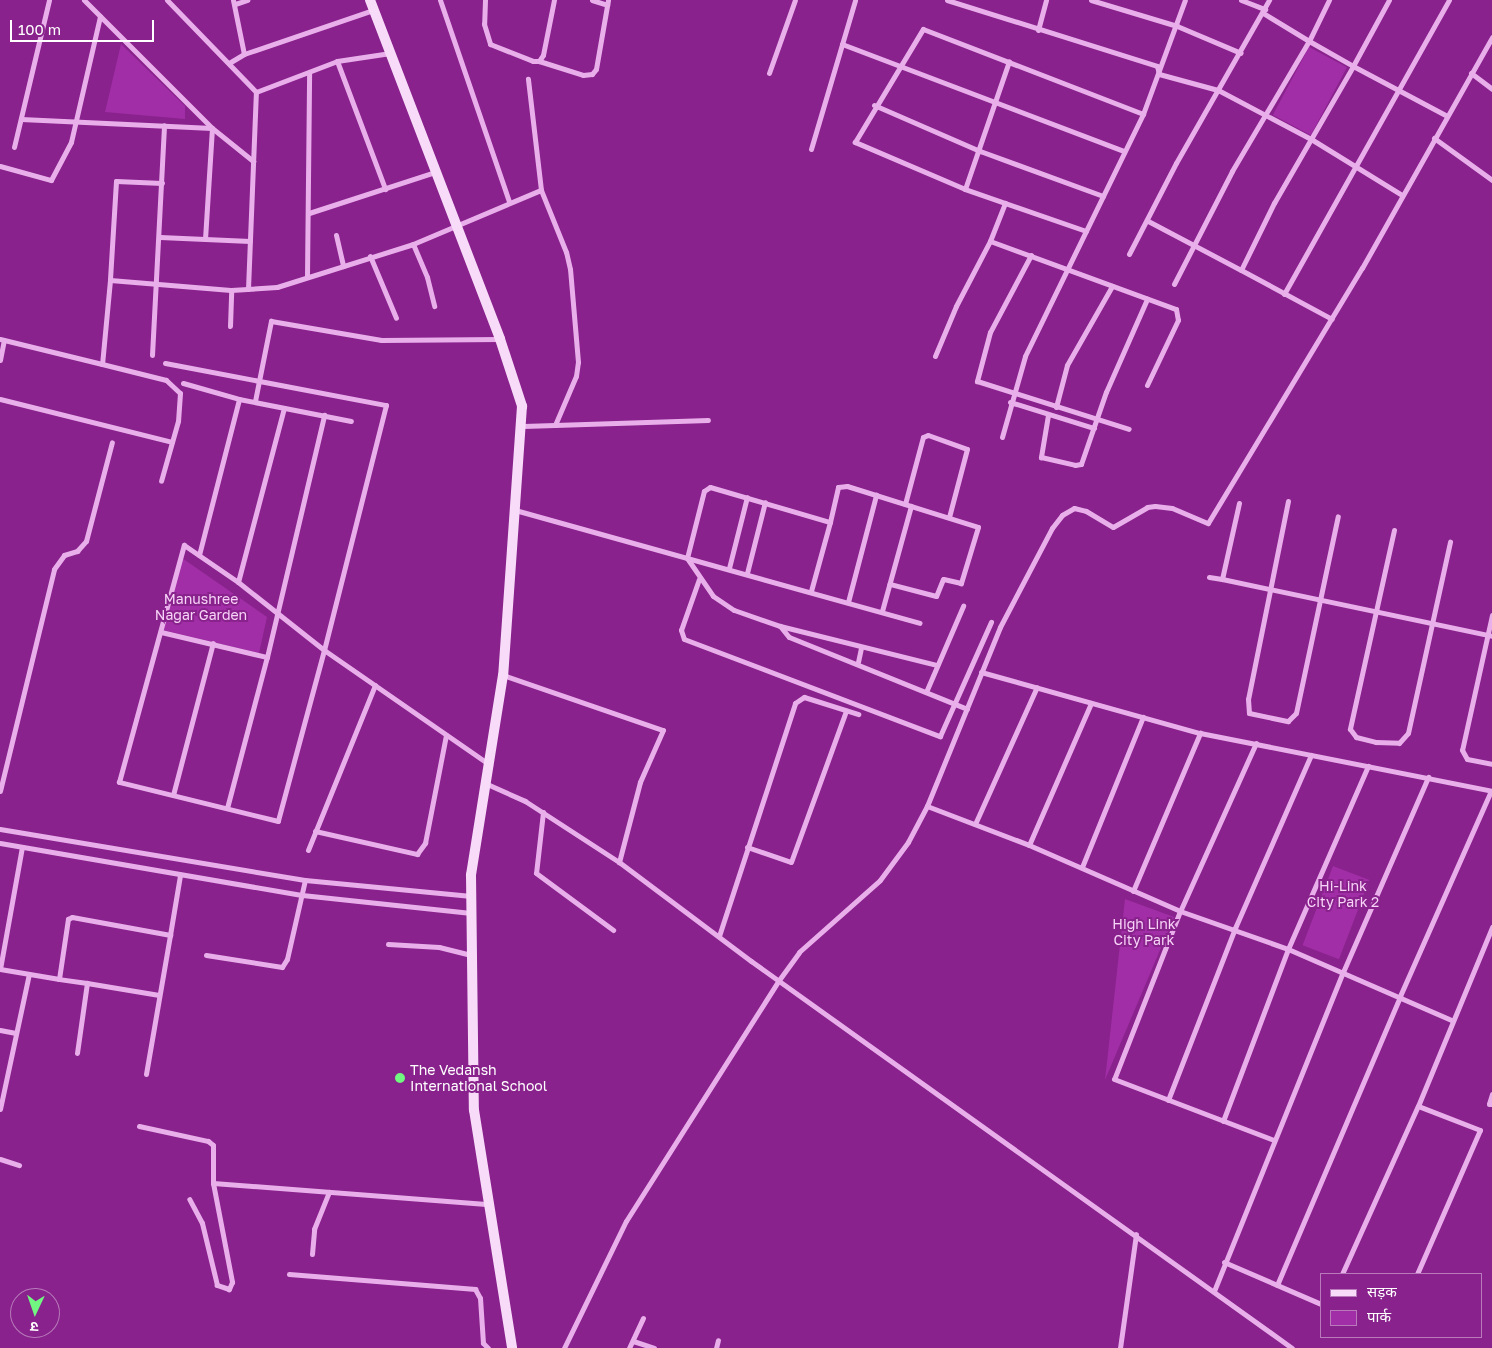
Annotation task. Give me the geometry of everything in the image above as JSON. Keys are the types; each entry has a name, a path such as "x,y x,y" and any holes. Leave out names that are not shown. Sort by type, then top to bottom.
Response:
{"street":[{"path":"14,147 49,0"},
{"path":"84,0 212,128 253,161"},
{"path":"167,0 256,92 248,289"},
{"path":"244,54 234,2 247,0"},
{"path":"440,0 510,202"},
{"path":"485,0 484,24 490,44 583,76 592,74 596,70 608,3 592,0"},
{"path":"539,61 543,55 554,0"},
{"path":"769,74 795,0"},
{"path":"810,149 856,0"},
{"path":"947,0 1157,66 1160,74"},
{"path":"1038,30 1046,0"},
{"path":"1091,0 1177,26 1242,52"},
{"path":"1002,437 1010,402 1025,356 1103,196 1123,150 1143,114 1160,74 1185,0"},
{"path":"1241,0 1264,11 1309,41 1353,66 1445,115"},
{"path":"1129,254 1148,221 1176,163 1242,52 1269,0"},
{"path":"1174,284 1330,0"},
{"path":"1241,270 1311,139 1389,0"},
{"path":"1284,294 1449,0"},
{"path":"229,63 244,54 372,5 500,339 522,406 503,675 487,784 475,838 471,896 474,1110 512,1348"},
{"path":"0,166 52,180 71,142 100,16"},
{"path":"1086,231 966,189 855,142 874,105 902,67 923,29 1143,114"},
{"path":"564,1348 626,1222 779,980 799,952 880,880 895,862 928,806 981,672 1023,578 1052,528 1068,510 1080,508 1113,527 1147,507 1164,506 1208,524 1332,319 1434,138 1445,115 1492,37"},
{"path":"842,44 1123,150"},
{"path":"256,92 337,61 390,53"},
{"path":"337,61 385,189"},
{"path":"966,189 1009,61"},
{"path":"1471,72 1492,89"},
{"path":"307,276 309,73"},
{"path":"1160,74 1218,90 1267,114 1358,165 1402,195"},
{"path":"528,79 541,190 566,252 578,362 576,376 555,424"},
{"path":"874,105 980,151 1103,196"},
{"path":"21,119 212,128"},
{"path":"152,355 160,237 164,125"},
{"path":"205,239 212,128"},
{"path":"1434,138 1492,180"},
{"path":"309,213 435,172"},
{"path":"102,364 110,280 116,181 162,183"},
{"path":"110,280 231,290 277,287 370,256 413,244 541,190"},
{"path":"935,356 956,306 990,241 1005,203"},
{"path":"1148,221 1332,319"},
{"path":"336,236 343,266"},
{"path":"160,237 250,241"},
{"path":"990,241 1032,255 1067,271 1176,309 1179,316 1147,385"},
{"path":"413,244 427,277 434,306"},
{"path":"1032,255 990,332 981,355 977,381 1129,429"},
{"path":"370,256 396,318"},
{"path":"1056,407 1067,366 1112,286"},
{"path":"230,326 231,290"},
{"path":"1048,415 1040,454 1048,460 1081,464 1097,418 1146,299"},
{"path":"255,401 271,321 381,340 500,339"},
{"path":"0,360 2,340 166,380 176,389 181,400 161,481"},
{"path":"165,363 386,404 324,650 278,821 118,782 184,545 238,582 324,650 490,765"},
{"path":"182,383 239,399 351,421"},
{"path":"0,399 172,442"},
{"path":"199,555 239,399"},
{"path":"1010,402 1094,428"},
{"path":"238,582 284,408"},
{"path":"227,808 267,658 276,611 324,415"},
{"path":"522,426 708,420"},
{"path":"882,611 890,584 923,437 928,436 967,449 949,517"},
{"path":"0,791 54,569 64,555 77,551 86,541 112,442"},
{"path":"811,592 840,486 876,495 978,527 961,582 943,579 936,596 890,584"},
{"path":"830,522 747,497 706,488 686,558 698,579 727,606 780,626 937,666"},
{"path":"848,602 876,495"},
{"path":"729,568 747,497"},
{"path":"1288,501 1246,705 1249,713 1288,720 1294,718 1338,516"},
{"path":"747,573 765,502"},
{"path":"1222,579 1239,502"},
{"path":"515,510 686,558 747,573 920,623"},
{"path":"1394,530 1350,729 1356,737 1376,742 1399,744 1408,733 1450,542"},
{"path":"1209,577 1319,598 1490,636"},
{"path":"698,579 681,630 686,640 938,736 943,734 991,622"},
{"path":"926,692 963,606"},
{"path":"1492,615 1490,636 1462,750 1467,759 1492,764"},
{"path":"780,626 789,637 858,662 967,709"},
{"path":"161,632 213,643 267,658"},
{"path":"173,795 213,643"},
{"path":"858,662 861,648"},
{"path":"981,672 1200,733 1492,791 1400,996 1277,1285"},
{"path":"503,675 663,730 640,782 619,862"},
{"path":"308,850 375,685"},
{"path":"975,824 1038,687"},
{"path":"719,936 795,703 804,697 858,714"},
{"path":"1030,845 1090,703"},
{"path":"747,847 791,862 846,711"},
{"path":"1082,867 1144,717"},
{"path":"1133,891 1200,733"},
{"path":"316,831 417,854 424,843 446,735"},
{"path":"1256,743 1180,911 1114,1079 1274,1140"},
{"path":"1168,1100 1234,928 1311,755"},
{"path":"1223,1121 1288,949 1368,766"},
{"path":"1214,1291 1224,1262 1343,972 1428,777"},
{"path":"487,784 543,812 619,862 779,980 1136,1234 1292,1348"},
{"path":"928,806 1030,845 1180,911 1234,928 1288,949 1400,996 1451,1020"},
{"path":"543,812 536,873 613,930"},
{"path":"0,829 305,880 471,896"},
{"path":"0,843 302,895 471,913"},
{"path":"22,847 0,969 159,995"},
{"path":"146,1074 180,875"},
{"path":"206,955 282,967 287,959 305,880"},
{"path":"59,979 70,917 170,935"},
{"path":"1342,1273 1418,1106 1451,1020 1492,927"},
{"path":"388,944 439,948 471,955"},
{"path":"0,1109 29,974"},
{"path":"77,1053 87,983"},
{"path":"0,1030 16,1033"},
{"path":"1492,1094 1489,1104 1492,1104"},
{"path":"1417,1273 1480,1130 1418,1106"},
{"path":"139,1126 213,1145 213,1183 232,1282 229,1289 217,1284 202,1223 189,1199"},
{"path":"0,1159 19,1165"},
{"path":"213,1183 488,1204"},
{"path":"312,1254 314,1228 329,1192"},
{"path":"1120,1348 1136,1234"},
{"path":"1224,1262 1320,1304"},
{"path":"289,1274 475,1289 480,1298 483,1343 488,1348"},
{"path":"629,1348 642,1318"},
{"path":"716,1348 718,1340"},
{"path":"633,1341 654,1348"}],"green space":[{"path":"121,44 185,106 185,119 105,112"},
{"path":"1309,47 1347,67 1311,135 1273,115"},
{"name":"Manushree Nagar Garden","path":"182,558 267,617 259,653 163,630"},
{"name":"Hi-Link City Park 2","path":"1333,866 1369,880 1339,959 1303,945"},
{"name":"High Link City Park","path":"1125,899 1174,917 1105,1080"}],"place":[{"name":"The Vedansh International School","path":"400,1078"}]}
